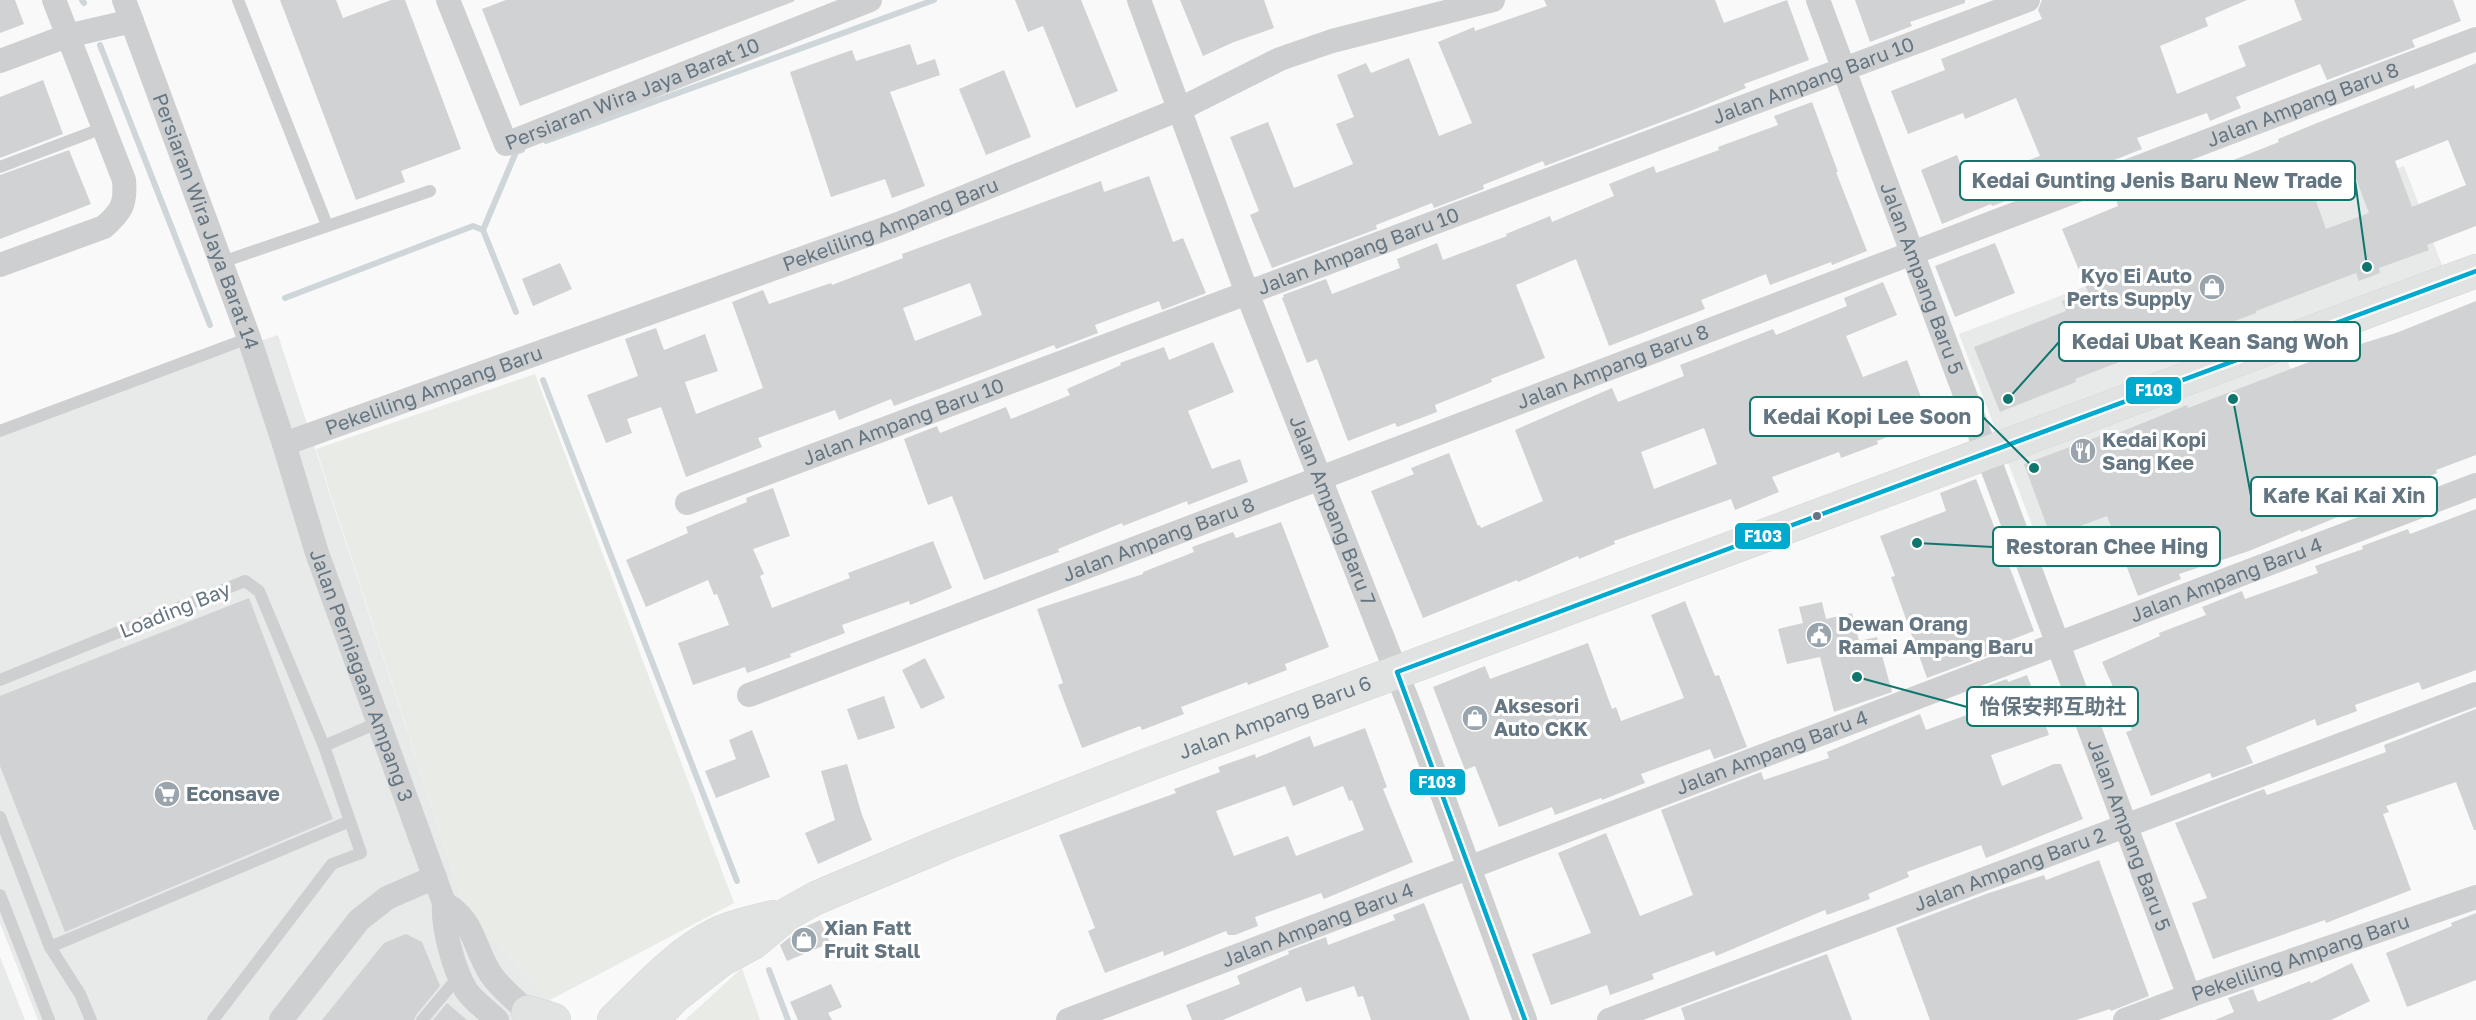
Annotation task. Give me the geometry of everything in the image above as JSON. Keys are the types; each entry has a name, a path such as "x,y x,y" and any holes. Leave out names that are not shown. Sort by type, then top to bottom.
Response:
{"main road":[{"name":"Jalan Ampang Baru 6","path":"614,1020 643,1012 683,977 753,943 789,914 816,898 944,844 1150,764 2476,271"},
{"name":"Jalan Ampang Baru 6","path":"643,1012 684,956 714,936 743,924 789,914"},
{"path":"598,1020 643,1012"}],"street":[{"path":"0,265 104,227 118,215 125,199 124,180 54,0"},
{"name":"Persiaran Wira Jaya Barat 10","path":"448,0 506,144 870,0"},
{"name":"Jalan Ampang Baru 7","path":"1139,0 1247,293 1396,672 1525,1020"},
{"name":"Pekeliling Ampang Baru","path":"284,444 898,224 1180,109 1290,55 1332,41 1493,0"},
{"name":"Jalan Ampang Baru 5","path":"1818,0 2189,996"},
{"name":"Jalan Ampang Baru 10","path":"687,503 2028,0"},
{"path":"0,61 128,11"},
{"name":"Persiaran Wira Jaya Barat 14","path":"128,11 222,262 284,444"},
{"name":"Jalan Ampang Baru 8","path":"749,695 2476,39"},
{"name":"Jalan Perniagaan Ampang 3","path":"284,444 317,553 444,903 443,918 460,975 467,991 529,1018"},
{"name":"Jalan Ampang Baru 4","path":"1068,1020 2476,486"},
{"name":"Jalan Ampang Baru 2","path":"1609,1020 2476,694"},
{"path":"281,1020 359,920 387,898 435,877"},
{"name":"Pekeliling Ampang Baru","path":"2125,1020 2476,897"},
{"name":"Jalan Perniagaan Ampang 3","path":"444,903 458,911 490,973 529,1018"}],"lane":[{"path":"238,0 327,225"},
{"path":"0,167 103,128"},
{"path":"222,262 430,191"},
{"path":"0,431 249,338"},
{"name":"Loading Bay","path":"0,680 245,582 259,591 324,746"},
{"path":"213,1020 332,864 361,853 324,746 377,723"},
{"path":"0,817 50,947 80,994 91,1020"},
{"path":"50,947 350,821"},
{"path":"0,895 49,1020"},
{"path":"422,1020 460,975"}],"shaded area":[{"path":"2404,166 2450,286 2283,349 2321,449 2043,554 1959,334"},
{"path":"278,335 465,908 564,1015 560,1020 38,1020 0,923 0,431"},
{"path":"535,374 734,903 550,1000 465,908 316,449"},
{"path":"0,957 25,1020 0,1020"},
{"path":"742,968 760,1020 685,1020"}],"building":[{"path":"0,0 15,0 24,24 0,33"},
{"path":"280,0 336,0 343,18 391,0 405,0 461,149 401,171 405,182 356,200"},
{"path":"506,0 795,1 520,106 482,9"},
{"path":"1015,0 1081,0 1118,91 1076,108 1043,26 1028,32"},
{"path":"1180,0 1264,0 1274,28 1203,56"},
{"path":"1544,0 1715,0 1724,23 1787,0 1809,60 1744,84 1746,88 1693,110 1545,166 1543,161 1483,185 1484,189 1434,208 1432,203 1376,225 1377,229 1272,268 1250,215 1259,211 1230,137 1268,122 1294,188 1353,164 1336,124 1354,117 1337,75 1366,63 1371,73 1409,58 1439,136 1472,123 1438,42 1474,27 1475,31 1547,6"},
{"path":"1855,0 1965,0 1965,3 1910,22 1912,26 1870,42"},
{"path":"2042,0 2247,0 2205,18 2208,26 2160,46 2177,94 2246,66 2238,46 2302,20 2294,0 2453,0 2461,21 2412,40 2415,47 2327,80 2320,64 2236,97 2241,108 2210,121 2207,113 2137,138 2142,149 2097,167 2095,161 2021,190 2023,195 1992,206 1991,204 1942,224 1921,170 1957,155 1967,182 2040,156 2016,98 1965,119 1963,113 1908,134 1891,91 1945,70 1941,59 2042,19 2038,10"},
{"path":"910,44 917,65 935,59 940,75 890,92 925,186 892,198 885,179 831,197 790,72 852,50 856,61"},
{"path":"2476,63 2476,226 2427,245 2429,250 2379,268 2380,273 2359,281 2356,273 2256,311 2256,313 2075,379 2076,382 2000,412 1974,347 2066,311 2062,301 2088,292 2062,229 2118,206 2116,199 2168,179 2167,175 2205,161 2208,170 2279,142 2278,139 2414,85 2415,89","holes":["2448,140 2466,185 2412,207 2395,161","2355,176 2369,213 2326,229 2313,193"]},
{"path":"1004,70 1031,137 986,155 959,89"},
{"path":"43,80 63,134 0,158 0,97"},
{"path":"1812,102 1867,251 1770,285 1766,274 1701,300 1705,309 1609,346 1576,259 1516,285 1545,358 1491,379 1492,382 1435,405 1437,412 1397,427 1395,423 1348,441 1317,359 1307,363 1282,298 1283,295 1326,279 1332,294 1400,268 1397,259 1437,243 1443,260 1507,236 1506,234 1550,216 1552,222 1614,196 1609,184 1654,166 1656,173 1719,150 1718,147 1778,125 1774,116"},
{"path":"69,150 91,204 0,239 0,175"},
{"path":"1149,176 1173,242 1183,238 1206,293 1162,310 1159,301 1095,325 1098,333 1056,349 1054,345 894,406 891,399 839,420 835,410 758,438 762,447 686,477 661,407 627,419 632,433 606,443 587,395 638,376 625,339 656,328 664,350 705,334 718,371 685,382 696,414 763,388 732,302 763,290 769,304 831,283 832,285 903,258 902,254 1101,181 1104,192","holes":["970,283 982,315 915,341 903,308"]},
{"path":"1995,243 2015,293 1955,317 1935,266"},
{"path":"560,263 572,289 533,306 522,279"},
{"path":"1883,282 1897,315 1846,336 1863,377 1907,360 1930,421 1877,441 1878,444 1841,458 1839,452 1772,477 1779,492 1735,510 1731,499 1614,541 1615,544 1579,559 1578,556 1518,582 1517,580 1423,618 1371,491 1414,474 1411,468 1449,453 1478,526 1480,525 1481,528 1543,501 1515,430 1612,388 1618,402 1684,376 1680,365 1773,329 1776,335 1847,306 1844,298","holes":["1704,428 1717,464 1654,489 1641,452"]},
{"path":"2476,301 2476,455 2436,470 2437,473 2395,490 2398,496 2355,512 2355,510 2301,532 2300,530 2249,551 2179,574 2181,579 2138,596 2107,516 2051,537 2024,464 2100,436 2101,440 2187,405 2188,408 2341,350 2396,333"},
{"path":"1213,342 1234,392 1188,411 1212,469 1240,459 1248,482 1188,505 1187,501 1123,526 1122,523 1058,549 1059,552 984,580 952,496 928,505 904,439 937,426 940,433 1006,407 1011,419 1070,395 1067,389 1121,365 1120,363 1164,347 1169,360"},
{"path":"1976,479 2034,631 1995,646 1997,652 1927,678 1891,577 1895,576 1880,536 1946,511 1940,493"},
{"path":"773,488 790,536 753,549 764,574 760,576 772,608 850,578 848,573 933,541 952,588 910,605 909,601 842,625 845,633 790,654 791,657 747,673 745,667 693,685 678,643 729,625 717,594 714,595 708,580 646,607 626,560 688,533 686,527 747,502 746,498"},
{"path":"2476,509 2476,670 2422,690 2419,682 2355,705 2357,711 2317,726 2315,719 2246,747 2253,763 2212,778 2210,773 2151,796 2126,732 2132,730 2102,662 2160,636 2159,633 2206,615 2202,607 2242,591 2245,599 2318,573 2315,566 2363,549 2362,546 2408,529 2410,534"},
{"path":"1281,522 1329,647 1285,664 1287,670 1248,685 1247,682 1181,707 1184,714 1142,730 1140,726 1082,748 1058,685 1063,683 1037,609 1143,574 1143,572 1194,552 1192,547 1233,532 1236,538"},
{"name":"Econsave","path":"249,598 333,819 65,932 0,766 0,696"},
{"path":"1685,601 1715,676 1719,675 1747,747 1714,759 1710,749 1641,774 1645,783 1602,800 1601,798 1555,815 1552,807 1499,827 1475,766 1465,770 1433,687 1485,666 1490,679 1588,643 1612,709 1616,707 1621,721 1684,698 1651,615"},
{"path":"1822,602 1826,619 1852,613 1859,641 1877,637 1892,692 1834,712 1820,657 1787,664 1778,629 1803,623 1799,607"},
{"path":"925,658 945,698 921,709 902,670"},
{"path":"2027,675 2049,735 1991,755 2002,786 2054,764 2061,764 2083,819 1986,858 1981,845 1907,872 1909,877 1868,894 1870,899 1827,915 1825,910 1716,956 1714,951 1652,974 1654,979 1610,995 1607,985 1551,1005 1532,954 1591,933 1558,853 1606,833 1640,916 1693,895 1661,810 1761,772 1764,780 1829,758 1827,752 1920,714 1926,730 1991,706 1984,687"},
{"path":"884,696 895,728 858,740 847,709"},
{"path":"2476,709 2476,830 2474,830 2456,782 2386,806 2389,812 2383,814 2411,890 2326,923 2325,920 2213,959 2192,903 2207,898 2175,823 2264,789 2267,795 2386,752 2384,745"},
{"path":"1365,728 1387,787 1383,789 1413,862 1324,899 1321,893 1255,917 1258,926 1235,935 1228,935 1226,931 1164,956 1163,951 1105,973 1088,931 1095,928 1059,835 1176,793 1174,789 1220,772 1218,767 1255,754 1256,758 1310,736 1314,747","holes":["1285,786 1293,806 1343,786 1349,801 1352,800 1364,830 1296,856 1288,836 1234,856 1216,811"]},
{"path":"752,730 770,777 716,798 705,771 736,759 729,740"},
{"path":"847,764 872,840 818,864 805,833 835,820 821,771"},
{"path":"2099,860 2149,996 2111,1011 2110,1009 2076,1020 1930,1020 1896,928 1986,894 2044,875 2046,880"},
{"path":"1424,903 1470,1020 1371,1020 1363,996 1358,997 1354,986 1306,1002 1301,987 1223,1020 1192,1020 1186,1005 1240,984 1237,976 1289,954 1288,951 1326,937 1328,945 1395,920 1393,915"},
{"path":"2476,913 2476,980 2407,1007 2386,953 2452,926 2451,923"},
{"name":"Xian Fatt Fruit Stall","path":"820,920 830,943 787,961 780,945 800,929"},
{"path":"406,934 422,942 440,986 414,1020 322,1020 384,943"},
{"path":"1827,954 1852,1020 1685,1020 1681,1008"},
{"path":"2352,963 2370,1001 2331,1020 2215,1020 2234,1012 2228,998 2253,989 2258,1002 2310,981 2311,983"},
{"path":"831,984 842,1007 828,1013 832,1020 798,1020 790,1002"},
{"path":"447,1003 467,1020 433,1020"}],"waterway":[{"path":"546,141 934,0"},
{"path":"100,45 210,325"},
{"path":"516,312 483,230 516,152 522,150"},
{"path":"285,298 473,226 483,230"},
{"path":"543,380 737,881"},
{"path":"769,970 788,1020"}],"transit line":[{"name":"F103","path":"1525,1020 1397,672 2476,271"}],"place":[{"name":"Kedai Gunting Jenis Baru New Trade","path":"2367,267"},
{"name":"Kyo Ei Auto Perts Supply","path":"2212,287"},
{"name":"Kedai Ubat Kean Sang Woh","path":"2008,399"},
{"name":"Kafe Kai Kai Xin","path":"2233,399"},
{"name":"Kedai Kopi Sang Kee","path":"2083,451"},
{"name":"Kedai Kopi Lee Soon","path":"2034,468"},
{"name":"Restoran Chee Hing","path":"1917,543"},
{"name":"Dewan Orang Ramai Ampang Baru","path":"1819,635"},
{"name":"怡保安邦互助社","path":"1857,677"},
{"name":"Aksesori Auto CKK","path":"1475,718"},
{"name":"Econsave","path":"167,794"},
{"name":"Xian Fatt Fruit Stall","path":"804,940"}]}
